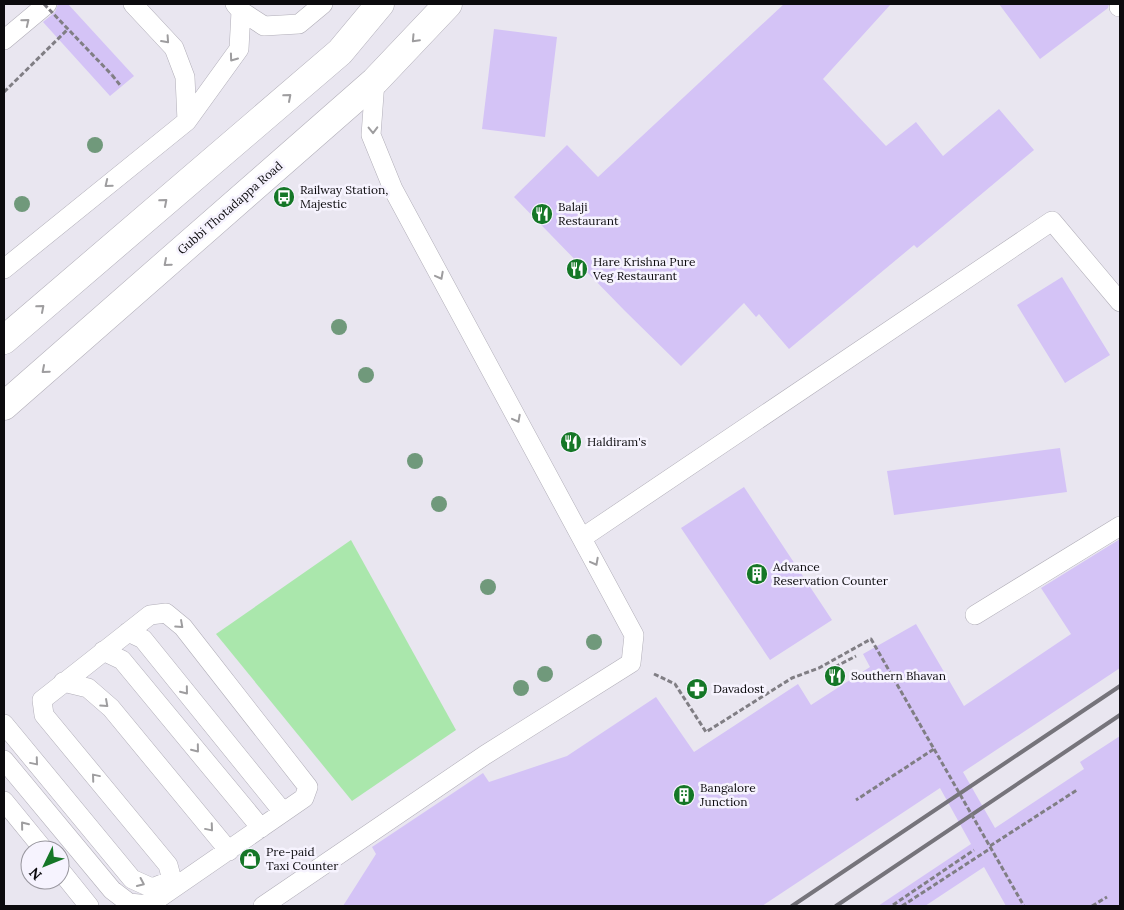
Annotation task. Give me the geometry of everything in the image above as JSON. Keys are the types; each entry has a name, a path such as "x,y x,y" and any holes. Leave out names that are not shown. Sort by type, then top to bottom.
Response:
{"main road":[{"path":"4,340 340,52 380,4"},
{"name":"Gubbi Thotadappa Road","path":"4,406 375,81 448,4"}],"lane":[{"path":"4,40 45,4"},
{"path":"133,4 174,48 185,76 187,121"},
{"path":"238,7 264,26 299,24 323,4"},
{"path":"4,269 187,121 239,49 238,7"},
{"path":"263,906 485,755 631,663 634,635 393,189 371,135 375,81"},
{"path":"582,538 1052,222 1120,302"},
{"path":"975,615 1120,526"},
{"path":"4,724 132,879 152,888 172,880 168,865 44,715 42,700 150,615 166,613 183,627 308,788 304,798 150,906 129,903 112,890 4,760"},
{"path":"128,632 143,639 283,812"},
{"path":"103,651 122,660 261,828"},
{"path":"63,682 88,688 111,708 229,850"},
{"path":"4,801 36,840"},
{"path":"70,882 89,906"}],"path":[{"path":"45,4 67,30 120,85"},
{"path":"4,92 67,30"},
{"path":"631,663 675,684 706,732 792,678 818,668 871,639 1024,906"},
{"path":"842,656 845,662"},
{"path":"835,667 856,656"},
{"path":"856,800 934,749"},
{"path":"902,906 1077,790"},
{"path":"892,905 974,850"},
{"path":"1092,906 1106,897"}],"green space":[{"path":"351,540 456,730 352,801 216,634"}],"building":[{"path":"58,4 68,4 134,76 110,96 43,22 55,12"},
{"path":"784,4 891,4 823,79 886,146 916,122 943,156 999,109 1034,150 917,248 914,245 789,349 759,314 756,317 744,303 681,366 514,197 567,145 598,177"},
{"path":"999,4 1109,4 1108,8 1040,59"},
{"path":"494,29 557,37 545,137 482,129"},
{"path":"1062,277 1110,355 1065,383 1017,305"},
{"path":"1060,448 1067,492 894,515 887,471"},
{"name":"Advance Reservation Counter","path":"744,487 832,620 770,660 681,528"},
{"path":"1120,539 1120,668 963,772 995,828 1084,769 1080,762 1120,736 1120,906 1006,906 984,867 925,906 878,906 971,844 940,788 762,906 343,906 376,854 372,847 483,773 489,782 567,756 656,697 694,752 798,684 811,705 870,667 863,654 916,624 964,706 1071,634 1041,588"}],"railway":[{"path":"792,906 1120,686"},
{"path":"836,906 1120,715"}],"place":[{"name":"Railway Station, Majestic","path":"284,197"},
{"name":"Balaji Restaurant","path":"542,214"},
{"name":"Hare Krishna Pure Veg Restaurant","path":"577,269"},
{"name":"Haldiram's","path":"571,442"},
{"name":"Advance Reservation Counter","path":"757,574"},
{"name":"Southern Bhavan","path":"835,676"},
{"name":"Davadost","path":"697,689"},
{"name":"Bangalore Junction","path":"684,795"},
{"name":"Pre-paid Taxi Counter","path":"250,859"}]}
